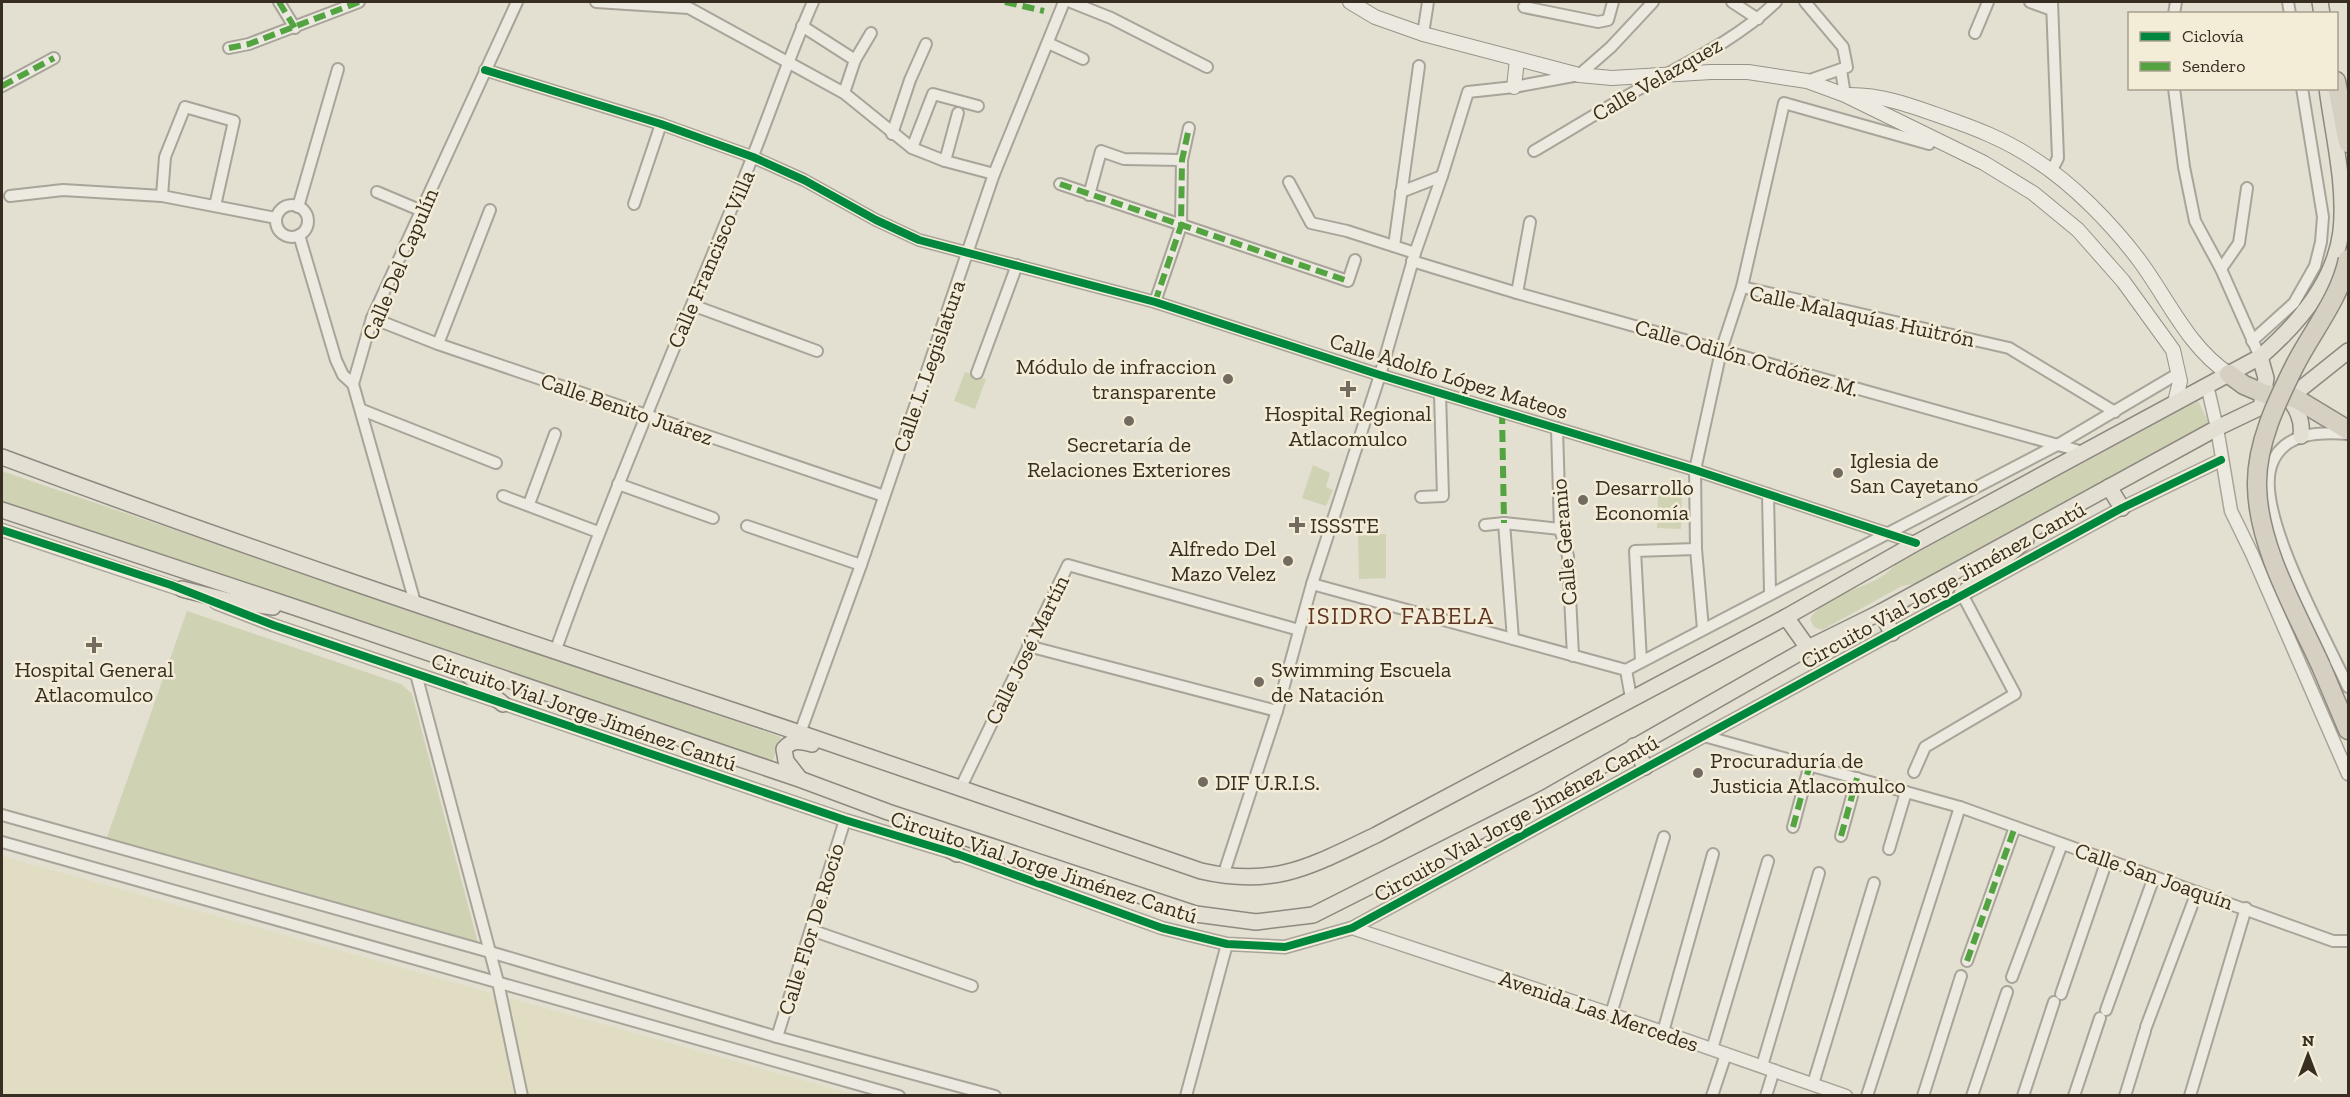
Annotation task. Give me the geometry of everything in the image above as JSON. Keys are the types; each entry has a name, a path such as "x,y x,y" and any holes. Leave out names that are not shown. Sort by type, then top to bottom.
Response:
{"highway":[{"path":"2338,85 2349,143"},
{"path":"2349,259 2334,299 2296,364 2274,410 2260,454 2257,484 2260,520 2274,561 2349,730"},
{"path":"2229,374 2263,401 2287,396 2295,398 2349,432"}],"main road":[{"path":"1350,2 1375,17 1423,34 1579,75 1612,78 1748,72 1807,81 1845,95 1984,163 2033,193 2078,230 2123,280 2173,350 2179,373 2179,388 2175,402"},
{"path":"1514,87 1517,60"},
{"name":"Circuito Vial Jorge Jiménez Cantú","path":"2,457 189,527 416,606 800,733 1201,871 1223,876 1274,877 1314,865 1376,835 1786,616 2260,357 2300,318 2316,295 2336,253 2340,233 2341,199 2327,90"},
{"path":"1845,95 1874,95 1945,117 1991,135 2035,159 2106,219 2139,261 2204,355 2229,374"},
{"path":"1931,138 1932,129 1945,117"},
{"path":"2173,350 2192,337"},
{"path":"2301,436 2301,420 2295,406 2287,396 2303,387 2348,352"},
{"path":"2260,357 2266,378 2263,401"},
{"name":"Circuito Vial Jorge Jiménez Cantú","path":"2,510 802,780 888,812 1196,914 1256,922 1313,915 1545,798 1808,648 1881,612 2263,401"},
{"path":"2109,487 2122,508"},
{"path":"1962,594 2052,519"},
{"path":"182,589 229,601 303,610"},
{"path":"1881,612 1892,633"},
{"path":"1786,616 1808,648"},
{"path":"454,663 503,704"},
{"path":"802,780 791,769 784,755 784,749 788,744 796,741 891,771 906,771"},
{"path":"1634,746 1645,767"},
{"path":"888,812 957,854"},
{"path":"1444,850 1482,855"}],"street":[{"path":"279,2 295,28"},
{"path":"229,48 249,44 295,28 359,2"},
{"name":"Calle Del Capulín","path":"353,384 372,318 517,2"},
{"path":"596,2 689,8 844,93 912,148 945,161 994,174"},
{"name":"Calle Francisco Villa","path":"555,652 598,532 753,157 786,63 813,2"},
{"name":"Calle L. Legislatura","path":"800,733 861,565 994,174 1064,2"},
{"path":"1071,2 1111,18 1207,67"},
{"path":"1423,34 1428,2"},
{"path":"1524,7 1598,22 1608,20 1613,2"},
{"path":"1223,876 1276,711 1312,584 1380,375 1413,257 1442,176 1468,92 1514,87 1579,75 1611,47 1653,2"},
{"path":"1732,2 1758,19"},
{"name":"Calle Velazquez","path":"1534,151 1758,19 1776,2"},
{"path":"1805,2 1843,47 1847,67 1807,81"},
{"path":"1975,33 1988,2"},
{"path":"2030,2 2052,6 2058,158 2051,172"},
{"path":"802,27 855,60"},
{"path":"844,93 855,60 871,33"},
{"path":"1048,43 1083,59"},
{"path":"892,134 910,80 926,44"},
{"path":"2,86 54,58"},
{"path":"1394,246 1419,66"},
{"path":"298,207 338,69"},
{"name":"Calle Adolfo López Mateos","path":"486,70 661,124 753,157 804,180 876,220 919,240 1155,302 1380,375 1695,470 1916,543"},
{"path":"1840,70 1845,95"},
{"path":"2174,90 2184,167 2195,221 2221,269 2260,357"},
{"path":"2252,341 2294,303 2315,266 2321,242 2323,217 2302,90"},
{"path":"912,148 933,94 978,106"},
{"path":"1742,287 1784,103 1929,144 1931,138"},
{"path":"162,196 165,157 185,107 234,121 215,206"},
{"path":"945,161 958,113"},
{"path":"634,204 661,124"},
{"path":"1155,302 1181,226 1182,160 1189,128"},
{"path":"1089,195 1101,151 1124,159 1182,160"},
{"path":"1401,192 1442,176"},
{"name":"Calle Odilón Ordóñez M.","path":"1289,182 1311,223 1347,231 1394,246 1413,257 1517,293 2083,452"},
{"path":"1060,184 1348,280 1355,260"},
{"path":"2221,269 2239,243 2247,188"},
{"path":"10,196 63,190 162,196 276,218"},
{"path":"377,192 422,211"},
{"path":"285,207 298,207 305,213 307,223 299,235 284,235 277,228 276,218 285,207"},
{"path":"438,344 490,210"},
{"path":"1517,293 1530,222"},
{"path":"299,235 336,360 343,375 353,384 362,410 416,606"},
{"path":"977,373 1017,265"},
{"name":"Calle Malaquías Huitrón","path":"1703,630 1696,549 1695,470 1721,351 1742,287 1906,322 2009,348 2115,412"},
{"path":"692,305 817,351"},
{"name":"Calle Benito Juárez","path":"372,318 438,344 645,416 884,496"},
{"path":"1312,584 1626,670 1770,592 2059,444 2179,373"},
{"path":"2207,385 2231,511 2349,774"},
{"path":"1421,497 1443,496 1440,393"},
{"path":"362,410 496,463"},
{"name":"Calle Geranio","path":"1557,428 1560,529 1568,556 1573,656"},
{"path":"2347,684 2282,543 2268,483 2274,459 2286,445 2301,436 2319,432 2349,432"},
{"path":"529,504 555,434"},
{"name":"Circuito Vial Jorge Jiménez Cantú","path":"2,530 182,589 273,626 845,820 957,854 1162,928 1227,944 1285,947 1352,928 1962,594 2122,508 2221,460"},
{"path":"618,484 713,518"},
{"path":"1768,494 1770,592"},
{"path":"504,496 598,532"},
{"path":"1504,523 1513,639"},
{"path":"1485,525 1504,523 1560,529"},
{"path":"747,526 861,565"},
{"path":"1641,661 1635,551 1696,549"},
{"name":"Calle José Martín","path":"960,789 1068,565 1299,630"},
{"path":"1914,772 1924,747 2015,694 1962,594"},
{"path":"1028,646 1276,711"},
{"path":"1626,670 1630,698"},
{"path":"416,674 498,982 522,1095"},
{"name":"Calle San Joaquín","path":"1704,736 1960,807 2333,941 2349,941"},
{"path":"1793,827 1810,764"},
{"path":"1841,836 1857,777"},
{"path":"1889,849 1906,792"},
{"path":"1867,1095 1960,807"},
{"path":"2,815 490,952 777,1037 995,1095"},
{"name":"Calle Flor De Rocío","path":"777,1037 845,820"},
{"path":"1967,961 2014,827"},
{"path":"1611,1014 1664,837"},
{"path":"2,842 899,1095"},
{"path":"2012,977 2062,844"},
{"path":"1663,1032 1713,854"},
{"path":"2023,1095 2107,860"},
{"path":"1712,1049 1768,861"},
{"path":"1766,1095 1768,1068 1819,873"},
{"path":"2074,1095 2154,877"},
{"path":"1813,1084 1874,883"},
{"path":"2125,1095 2146,1029 2197,892"},
{"path":"2190,1095 2246,908"},
{"name":"Avenida Las Mercedes","path":"1352,928 1846,1095"},
{"path":"810,930 972,986"},
{"path":"1185,1095 1227,944"},
{"path":"1923,1095 1961,976"},
{"path":"1972,1095 2007,992"},
{"path":"1712,1095 1726,1054"}],"shaded area":[{"path":"2,856 855,1095 2,1095"}],"green space":[{"path":"965,372 986,379 975,409 954,401"},
{"path":"2198,401 2209,423 2208,428 1925,582 1902,586 1822,630 1814,627 1810,619 1822,606 1879,578 1898,563"},
{"path":"1313,465 1330,473 1326,487 1333,490 1326,506 1302,498"},
{"path":"2,471 781,737 772,763 2,501"},
{"path":"1658,491 1682,492 1681,529 1657,528"},
{"path":"1358,534 1386,534 1386,578 1359,579"},
{"path":"187,611 401,684 412,694 478,943 106,840"}],"marked path":[{"path":"279,2 295,28"},
{"path":"229,48 249,44 359,2"},
{"path":"1005,2 1044,11"},
{"path":"2,86 54,58"},
{"path":"1155,302 1181,226 1182,160 1189,128"},
{"path":"1060,184 1348,281"},
{"path":"1502,412 1504,523"},
{"path":"1793,827 1810,764"},
{"path":"1841,836 1857,778"},
{"path":"1967,961 2015,827"}],"cycle path":[{"path":"485,70 661,124 753,157 804,180 876,220 919,240 1155,302 1380,375 1695,470 1916,543"},
{"path":"2,530 171,585 273,625 845,820 957,854 1162,928 1227,944 1285,947 1352,928 2122,508 2221,460"}],"place":[{"name":"Módulo de infraccion transparente","path":"1228,379"},
{"name":"Hospital Regional Atlacomulco","path":"1348,389"},
{"name":"Secretaría de Relaciones Exteriores","path":"1129,421"},
{"name":"Iglesia de San Cayetano","path":"1838,473"},
{"name":"Desarrollo Economía","path":"1583,500"},
{"name":"ISSSTE","path":"1297,525"},
{"name":"Alfredo Del Mazo Velez","path":"1288,561"},
{"name":"Hospital General Atlacomulco","path":"94,645"},
{"name":"Swimming Escuela de Natación","path":"1259,682"},
{"name":"Procuraduría de Justicia Atlacomulco","path":"1698,773"},
{"name":"DIF U.R.I.S.","path":"1203,782"}],"district":[{"name":"ISIDRO FABELA","path":"1401,615"}]}
